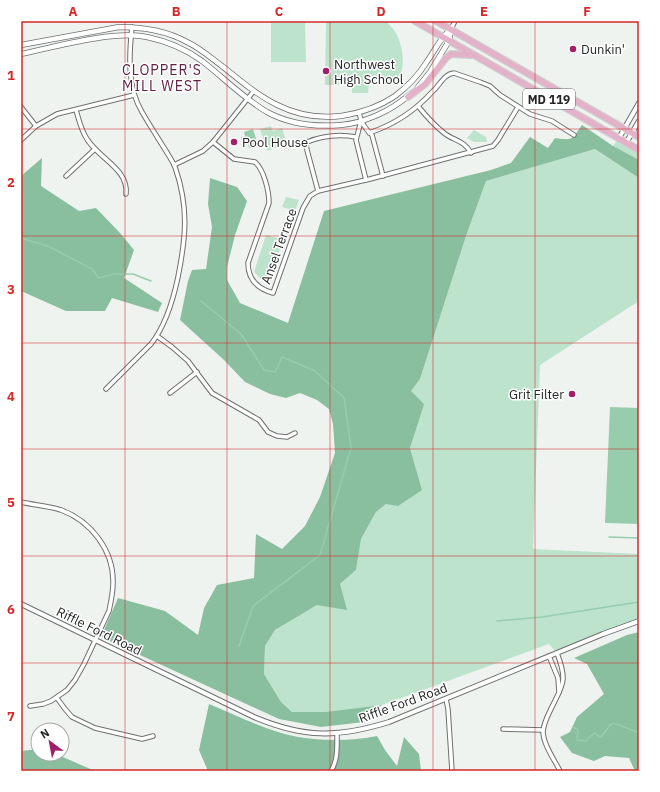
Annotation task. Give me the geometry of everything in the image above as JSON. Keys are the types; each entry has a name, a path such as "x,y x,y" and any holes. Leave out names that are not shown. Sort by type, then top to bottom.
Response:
{"main road":[{"name":"MD 119","path":"415,21 639,150"},
{"name":"MD 119","path":"436,21 639,138"},
{"path":"21,45 119,27 132,27 172,34 188,42 206,54 253,92 273,104 291,112 310,116 327,117 359,113 393,97 407,86 426,64 442,37 451,29"},
{"path":"408,97 420,86 449,41 451,29"},
{"path":"21,54 104,38 131,36 146,37 183,50 201,61 248,99 267,112 279,117 312,125 328,126 346,125 379,114 408,97 425,84 451,54 472,55"}],"street":[{"path":"451,29 455,21"},
{"path":"106,388 134,362 157,336 169,312 181,262 186,225 182,193 174,165 141,111 134,95 130,58 132,27"},
{"path":"369,132 390,124 418,106 445,77 454,73 490,86 518,107 530,114 552,121 574,135"},
{"path":"174,165 203,151 213,142 253,92"},
{"path":"21,140 36,126 57,114 134,95"},
{"path":"619,138 639,103"},
{"path":"418,106 442,132 447,136 465,144 470,153"},
{"path":"21,107 36,126"},
{"path":"356,137 329,137 307,142 307,150 318,191 383,176 493,146 518,107"},
{"path":"76,110 86,138 95,149 115,167 127,187 126,194"},
{"path":"359,113 361,121 372,135 383,176"},
{"path":"361,121 356,140 366,180"},
{"path":"626,143 639,121"},
{"name":"Ansel Terrace","path":"213,142 234,159 255,162 261,168 269,197 269,203 248,263 248,268 252,281 257,286 268,292 273,293 303,208 310,196 318,191"},
{"path":"66,176 95,149"},
{"path":"157,336 182,354 212,393 259,420 268,432 277,436 286,437 295,433"},
{"path":"170,393 197,372"},
{"path":"21,502 51,507 70,514 83,522 93,532 107,552 113,573 114,584 109,611 75,680 67,690 57,698 43,704 30,706"},
{"name":"Riffle Ford Road","path":"21,604 269,723 282,728 312,734 336,734 358,731 389,722 549,656 639,621"},
{"path":"557,653 564,675 564,683 546,719 543,730 547,745 560,771"},
{"path":"549,656 558,678 558,693"},
{"path":"57,698 72,717 95,728 142,739 153,736"},
{"path":"446,699 448,708 452,771"},
{"path":"503,729 543,730"},
{"path":"331,771 335,764 336,758 336,734"}],"shaded area":[{"path":"271,21 305,21 306,62 271,62"},
{"path":"326,21 386,21 396,33 401,45 403,60 402,68 397,79 389,84 369,84 368,93 352,93 352,85 325,85"},
{"path":"582,125 613,146 639,160 639,178 595,149 486,181 466,236 420,379 411,391 424,404 410,448 422,490 398,506 386,504 376,512 361,539 356,570 340,584 347,610 317,605 275,630 265,646 264,674 281,702 292,712 325,712 382,705 364,722 321,727 279,719 101,637 118,598 165,611 198,635 204,608 217,585 254,578 256,534 282,549 305,526 320,497 335,453 333,424 329,409 317,400 300,393 286,398 270,394 245,382 224,360 180,320 188,281 192,270 206,269 212,227 208,204 210,178 237,187 247,201 235,235 227,267 227,280 240,303 288,323 324,211 491,170 511,163 530,137 548,148 555,138 572,138"},
{"path":"271,126 273,131 282,128 286,141 277,144 278,147 267,151 260,129"},
{"path":"253,129 258,145 249,148 248,144 243,145 241,137 245,136 244,132"},
{"path":"474,130 486,137 487,142 474,142 467,138"},
{"path":"619,138 639,149 639,161 613,146"},
{"path":"595,149 639,178 639,301 540,365 533,549 639,554 639,621 557,653 549,644 382,705 325,712 292,712 281,702 264,674 265,646 275,630 317,605 356,570 361,539 376,512 386,504 422,490 410,448 415,431 411,391 420,379 466,236 486,181"},
{"path":"42,158 41,186 79,211 96,208 134,250 124,278 162,303 158,312 112,298 105,311 66,311 21,291 21,176"},
{"path":"286,197 299,200 295,211 282,207"},
{"path":"266,235 283,240 271,276 265,280 261,279 254,272"},
{"path":"610,407 639,408 639,524 605,523"},
{"path":"639,632 639,771 635,771 629,758 605,756 594,761 572,753 560,737 570,732 577,717 604,694 587,664 574,658 627,635"},
{"path":"209,704 264,727 298,737 338,740 377,736 397,766 404,737 419,754 421,771 208,771 199,750"},
{"path":"30,750 30,762 70,762 70,760 95,771 21,771 21,751"}],"waterway":[{"path":"21,238 50,247 92,269 99,278 113,274 133,274 151,281"},
{"path":"201,301 241,334 264,370 275,372 282,357 315,371 344,398 351,448 320,555 253,606 239,646"},
{"path":"609,537 639,538"},
{"path":"497,621 542,617 639,602"},
{"path":"573,727 578,730 577,740 586,741 594,733 601,737 611,724 617,724 639,733"}],"place":[{"name":"Dunkin'","path":"573,49"},
{"name":"Northwest High School","path":"326,71"},
{"name":"Pool House","path":"234,142"},
{"name":"Grit Filter","path":"572,394"}],"district":[{"name":"CLOPPER'S MILL WEST","path":"162,78"}]}
